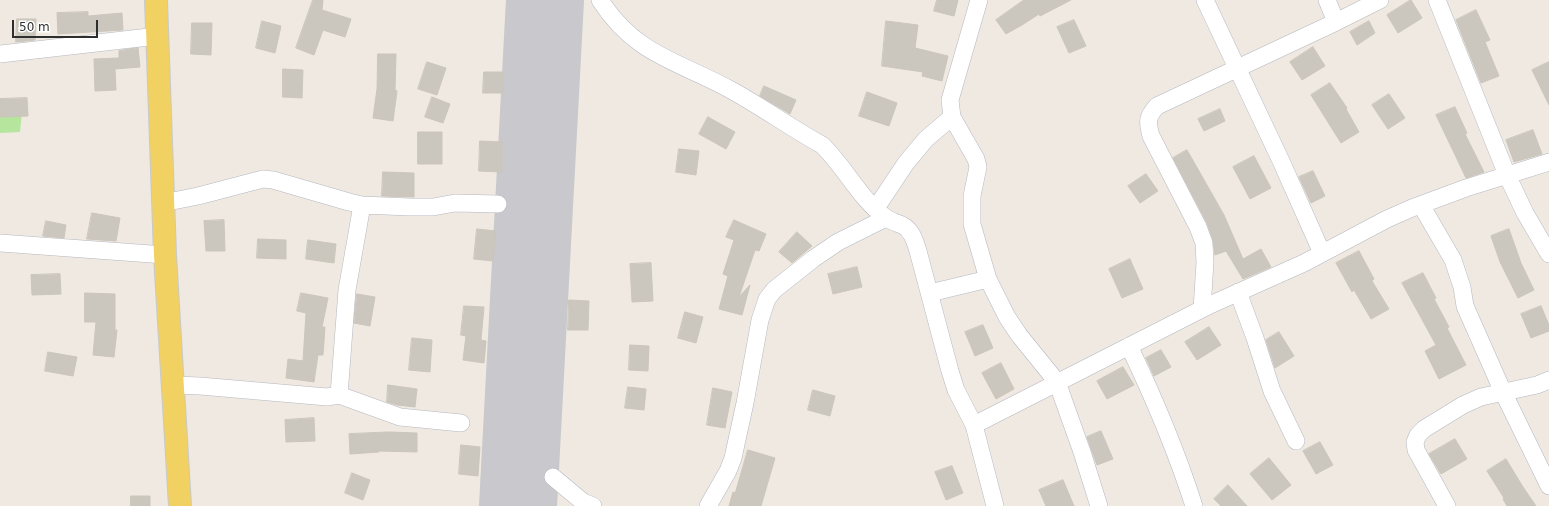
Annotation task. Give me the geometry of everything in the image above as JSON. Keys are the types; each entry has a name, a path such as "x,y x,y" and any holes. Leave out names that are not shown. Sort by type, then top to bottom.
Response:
{"main road":[{"path":"156,0 165,255 180,506"}],"street":[{"path":"600,0 621,28 648,49 731,90 822,145 832,155 861,193 881,213 906,228 914,238 956,390 974,425 995,506"},
{"path":"978,0 950,100 952,117 976,159 978,167 972,196 972,224 988,280 1007,317 1019,335 1057,382 1082,452 1099,506"},
{"path":"1205,0 1281,161 1322,254"},
{"path":"1327,0 1336,22"},
{"path":"1202,309 1205,262 1204,244 1198,227 1151,136 1148,123 1149,115 1158,106 1380,0"},
{"path":"1437,0 1507,175 1525,213 1549,254"},
{"path":"0,54 158,36"},
{"path":"708,506 728,471 733,458 745,403 760,320 767,299 774,290 813,259 881,213 910,157 926,139 952,117"},
{"path":"974,425 1202,309 1238,292 1287,272 1387,219 1421,205 1549,162"},
{"path":"163,203 198,196 263,179 273,180 362,205 433,207 455,203 498,204"},
{"path":"339,395 347,290 362,205"},
{"path":"1421,205 1453,260 1462,287 1465,306 1503,392 1549,486"},
{"path":"0,243 165,255"},
{"path":"930,293 988,280"},
{"path":"1238,292 1272,391 1296,441"},
{"path":"1129,346 1154,399 1182,469 1194,506"},
{"path":"1447,506 1416,450 1415,442 1418,435 1424,429 1463,405 1481,397 1537,385 1549,380"},
{"path":"173,385 327,397 339,395 400,417 461,423"},
{"path":"553,477 583,502 593,506"}],"green space":[{"path":"0,108 22,112 20,132 0,133"}],"building":[{"path":"313,0 323,0 322,10 351,19 345,37 323,30 314,55 296,48"},
{"path":"937,0 958,0 954,16 934,11"},
{"path":"1024,0 1071,0 1040,16 1039,14 1006,34 996,20"},
{"path":"1411,0 1422,18 1398,33 1387,15"},
{"path":"1476,10 1490,40 1485,42 1499,76 1481,83 1456,20"},
{"path":"88,12 88,16 122,13 123,30 58,34 57,13"},
{"path":"17,19 36,19 35,40 16,42"},
{"path":"1074,20 1086,46 1069,53 1057,27"},
{"path":"262,21 281,26 275,53 256,48"},
{"path":"886,21 918,25 915,48 948,56 942,81 922,76 923,72 882,66"},
{"path":"1369,21 1375,33 1357,45 1350,32"},
{"path":"192,23 212,23 211,55 191,54"},
{"path":"1313,47 1325,66 1302,80 1290,62"},
{"path":"138,48 140,67 115,69 116,90 95,91 94,59 119,58 119,51"},
{"path":"378,54 396,54 395,90 397,91 393,121 373,118 377,89"},
{"path":"427,62 446,68 437,95 418,89"},
{"path":"1549,62 1549,105 1532,70"},
{"path":"283,69 303,70 302,98 283,97"},
{"path":"484,72 503,72 503,93 483,93"},
{"path":"1330,83 1347,108 1346,109 1359,132 1341,143 1311,95"},
{"path":"764,86 796,100 790,114 760,96"},
{"path":"867,92 897,103 889,126 859,116"},
{"path":"1389,94 1405,118 1388,129 1372,105"},
{"path":"432,97 450,104 443,123 425,117"},
{"path":"27,98 28,116 0,117 0,99"},
{"path":"1455,107 1467,133 1465,134 1484,172 1466,178 1436,115"},
{"path":"1220,109 1225,121 1204,131 1198,119"},
{"path":"708,117 735,132 726,149 699,134"},
{"path":"1533,130 1542,154 1514,162 1506,140"},
{"path":"418,132 442,132 442,164 418,164"},
{"path":"480,141 502,142 502,172 479,171"},
{"path":"679,149 699,151 696,175 676,172"},
{"path":"1187,150 1224,215 1243,259 1261,249 1271,267 1243,279 1226,251 1215,255 1213,240 1207,223 1173,158"},
{"path":"1254,156 1271,188 1250,199 1233,167"},
{"path":"1313,171 1325,196 1311,203 1299,177"},
{"path":"383,172 414,173 414,197 382,196"},
{"path":"1146,174 1158,191 1140,203 1128,186"},
{"path":"92,213 120,218 116,241 87,239"},
{"path":"224,220 225,251 206,251 204,221"},
{"path":"734,220 766,234 759,251 755,250 739,297 750,285 742,315 719,309 728,276 723,274 734,240 726,237"},
{"path":"46,221 66,225 64,238 43,236"},
{"path":"477,229 496,231 493,261 474,259"},
{"path":"1509,229 1521,263 1534,290 1518,298 1500,262 1491,236"},
{"path":"797,232 812,246 792,263 779,252"},
{"path":"258,239 286,240 286,259 257,258"},
{"path":"308,240 336,244 334,263 306,259"},
{"path":"1359,251 1374,279 1372,281 1389,309 1371,319 1354,290 1352,292 1336,263"},
{"path":"1130,259 1143,289 1122,298 1109,269"},
{"path":"651,263 653,301 632,302 630,264"},
{"path":"857,267 862,287 833,294 828,274"},
{"path":"1423,273 1436,298 1434,299 1449,327 1447,328 1466,365 1439,379 1425,351 1436,345 1402,283"},
{"path":"60,274 61,294 32,295 31,275"},
{"path":"85,293 115,294 115,330 117,330 114,357 93,355 96,322 85,322"},
{"path":"301,293 328,298 322,327 325,327 323,355 318,355 314,382 286,378 288,359 303,361 306,313 297,311"},
{"path":"357,294 375,297 370,326 354,323"},
{"path":"569,300 589,301 588,330 568,330"},
{"path":"464,306 484,307 481,340 486,341 484,363 463,360 466,336 461,335"},
{"path":"1541,306 1549,325 1549,331 1531,338 1521,314"},
{"path":"685,312 703,317 696,343 678,338"},
{"path":"983,325 993,348 975,356 965,332"},
{"path":"1209,327 1221,345 1197,360 1185,342"},
{"path":"1279,332 1294,356 1275,368 1266,340"},
{"path":"412,338 432,340 430,372 409,370"},
{"path":"630,345 649,346 648,371 629,370"},
{"path":"1161,350 1171,367 1154,376 1146,358"},
{"path":"48,352 77,357 73,376 45,371"},
{"path":"1001,363 1014,389 996,399 982,373"},
{"path":"1123,367 1134,385 1107,399 1097,381"},
{"path":"388,385 417,389 415,407 387,402"},
{"path":"628,387 646,389 644,410 625,408"},
{"path":"713,388 732,392 725,428 707,425"},
{"path":"813,390 835,396 830,416 808,410"},
{"path":"314,418 315,441 286,442 285,420"},
{"path":"1101,431 1113,459 1097,465 1087,437"},
{"path":"389,432 417,433 417,452 379,451 350,454 349,434"},
{"path":"1455,439 1467,459 1441,474 1429,454"},
{"path":"1320,442 1333,465 1316,474 1303,451"},
{"path":"461,445 480,447 478,476 459,474"},
{"path":"748,450 775,458 761,506 729,506 733,492 735,493"},
{"path":"1269,458 1291,485 1272,500 1250,474"},
{"path":"1506,459 1536,506 1507,506 1503,499 1504,498 1487,471"},
{"path":"952,466 963,493 946,500 935,472"},
{"path":"352,473 370,480 363,500 345,493"},
{"path":"1063,480 1074,506 1046,506 1039,490"},
{"path":"1228,485 1247,506 1221,506 1214,499"},
{"path":"131,496 150,496 150,506 131,506"}],"runway":[{"path":"518,506 545,0"}]}
